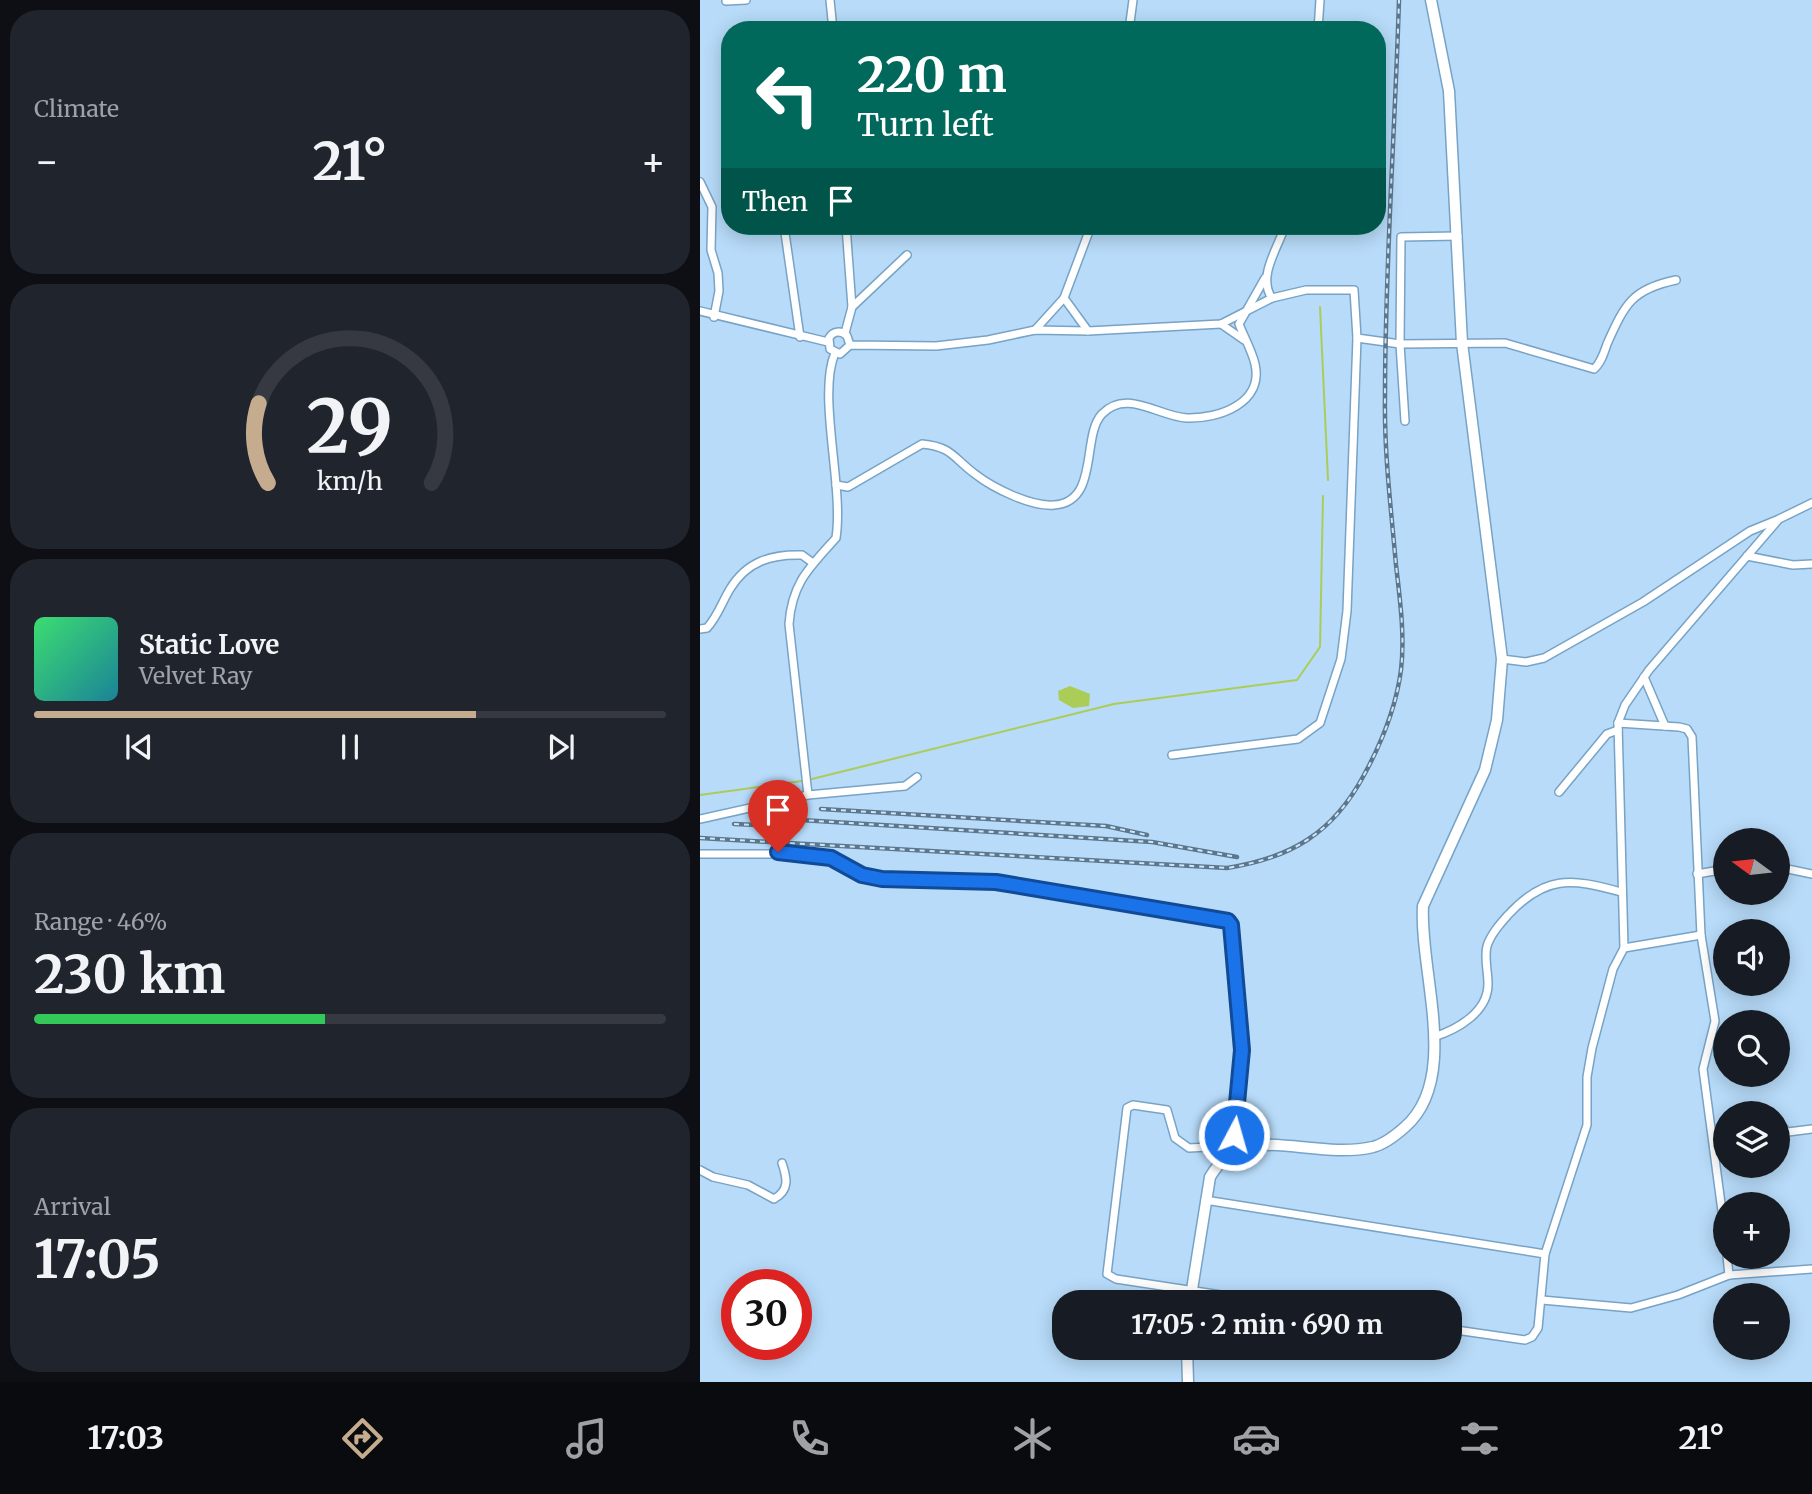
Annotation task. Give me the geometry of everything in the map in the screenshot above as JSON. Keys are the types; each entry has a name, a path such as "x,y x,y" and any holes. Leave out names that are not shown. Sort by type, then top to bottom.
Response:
{"street":[{"path":"726,1 746,0"},
{"path":"830,0 831,21"},
{"path":"1130,21 1133,0"},
{"path":"1319,21 1320,0"},
{"path":"1191,1290 1205,1200 1215,1168 1242,1146 1267,1144 1343,1150 1375,1147 1394,1137 1413,1121 1426,1100 1432,1076 1434,1037 1422,927 1423,906 1485,770 1497,720 1502,659 1462,343 1449,91 1432,0"},
{"path":"700,182 712,207 711,250 718,273 714,317"},
{"path":"785,235 800,337"},
{"path":"847,235 852,307 845,333 850,345"},
{"path":"1035,330 1064,298 1088,235"},
{"path":"836,485 848,487 922,444 951,450 983,480 1043,506 1071,500 1080,489 1091,460 1092,436 1097,421 1113,405 1128,402 1186,418 1229,411 1241,403 1255,384 1256,373 1255,362 1239,324 1265,278 1282,235"},
{"path":"1405,421 1400,344 1401,237 1458,236"},
{"path":"852,307 906,255"},
{"path":"1265,278 1265,289 1272,298"},
{"path":"1357,338 1400,344 1505,343 1594,369 1621,313 1637,293 1650,286 1676,280"},
{"path":"850,345 936,346 988,341 1035,330 1088,331 1221,324 1272,298 1306,290 1354,290 1357,338 1347,611 1341,659 1320,723 1298,738 1172,755"},
{"path":"1064,298 1088,331"},
{"path":"700,311 714,317 828,342 835,353 829,378 836,485 836,538 798,582 791,599 789,624 808,795"},
{"path":"1221,324 1245,340"},
{"path":"828,342 834,333 845,333"},
{"path":"835,353 844,352 850,345"},
{"path":"1502,659 1526,662 1544,658 1643,602 1750,531 1812,503"},
{"path":"1462,1331 1525,1340 1532,1337 1538,1328 1545,1254 1587,1125 1587,1077 1592,1048 1613,969 1624,948 1618,727 1625,705 1644,677 1779,519"},
{"path":"700,629 707,628 715,619 740,574 764,558 802,555 813,563"},
{"path":"1747,556 1793,565 1812,564"},
{"path":"1644,677 1665,726"},
{"path":"1559,792 1607,734 1618,727 1665,726 1687,729 1692,737 1701,936 1715,1021 1703,1069 1713,1142"},
{"path":"700,819 808,795 905,786 917,776"},
{"path":"700,854 807,854 831,858 862,875 882,879 996,882 1228,921 1231,925 1242,1050 1234,1135 1242,1146"},
{"path":"1790,869 1812,873"},
{"path":"1697,874 1713,871"},
{"path":"1434,1037 1463,1023 1485,1000 1488,986 1486,950 1490,937 1529,894 1554,882 1580,883 1621,892"},
{"path":"1624,948 1701,936"},
{"path":"1164,1290 1116,1279 1107,1274 1127,1108 1133,1105 1167,1110 1175,1138 1189,1148 1208,1147 1234,1135"},
{"path":"1790,1132 1812,1129"},
{"path":"700,1170 713,1177 748,1185 774,1199 785,1188 787,1179 782,1163"},
{"path":"1205,1200 1545,1254"},
{"path":"1728,1269 1729,1275"},
{"path":"1542,1300 1631,1308 1678,1295 1729,1275 1812,1269"},
{"path":"1187,1360 1188,1382"}],"shaded area":[{"path":"1070,686 1090,694 1089,706 1073,708 1059,700 1058,691"}],"waterway":[{"path":"1320,307 1328,480"},
{"path":"808,780 1114,704 1297,680 1320,647 1323,496"},
{"path":"700,795 802,781"}],"railway":[{"path":"700,838 1227,868 1250,864 1290,849 1308,840 1339,813 1364,775 1382,737 1396,698 1402,657 1402,618 1388,480 1385,417 1399,0"},
{"path":"821,809 1106,826 1147,835"},
{"path":"769,818 1152,842 1237,857"},
{"path":"734,824 779,826"}],"route":[{"path":"778,852 831,858 862,875 882,879 996,882 1214,916 1228,921 1231,925 1242,1050 1234,1135"}]}
